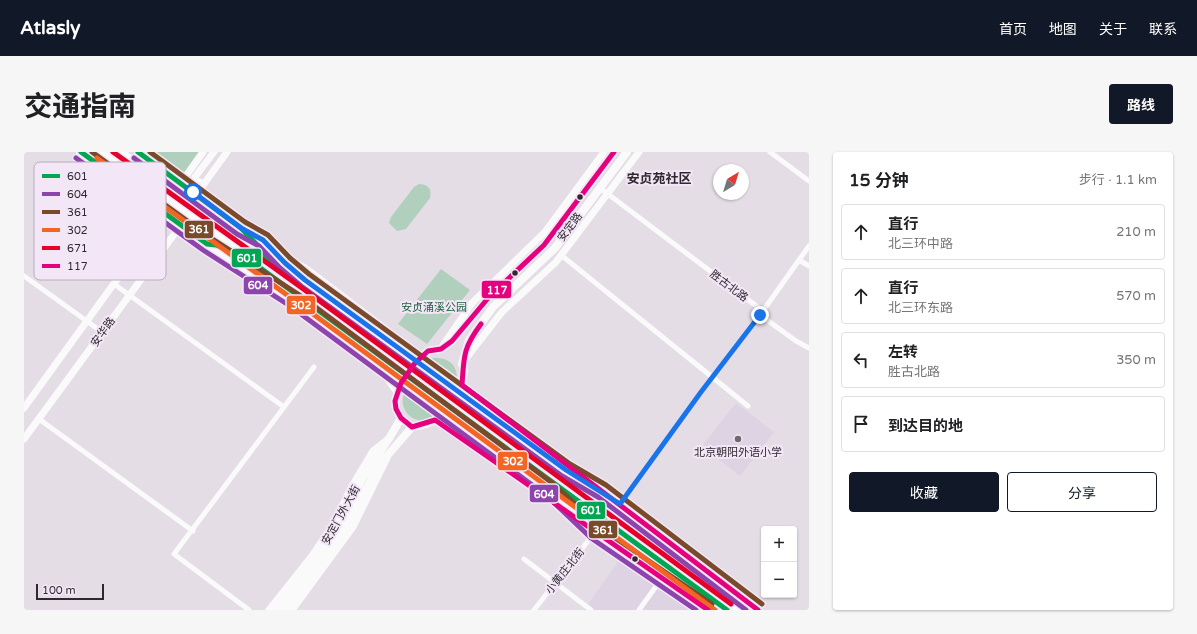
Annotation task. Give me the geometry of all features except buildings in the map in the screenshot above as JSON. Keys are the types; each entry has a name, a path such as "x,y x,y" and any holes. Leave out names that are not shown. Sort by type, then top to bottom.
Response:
{"highway":[{"path":"101,152 115,162"},
{"path":"119,152 133,162"},
{"path":"166,186 267,259 300,290"},
{"path":"166,199 244,256 300,290 430,384 555,485 732,608"},
{"path":"241,228 262,250 267,259"},
{"path":"207,244 216,245 244,256"},
{"path":"555,485 581,494 620,504"},
{"path":"581,494 640,534 732,608"},
{"path":"714,577 732,608"},
{"path":"704,607 732,608"}],"main road":[{"name":"安定路","path":"421,356 428,351 441,349 449,343 462,331 489,297 544,245 614,152"},
{"name":"安定路","path":"462,385 464,371 462,364 469,340 493,307 555,248 627,152"},
{"path":"421,356 400,382 396,392 396,409 401,418 412,427 426,424 435,420 444,412 462,385"},
{"name":"安定门外大街","path":"277,610 326,544 343,516 363,477 401,418"},
{"name":"安定门外大街","path":"286,610 337,541 377,470 390,452 412,427"}],"street":[{"path":"81,152 95,162"},
{"path":"138,152 152,162"},
{"path":"198,172 214,152"},
{"path":"194,194 200,182 222,152"},
{"path":"194,194 227,152"},
{"path":"441,349 472,303 544,232 604,152"},
{"path":"462,364 502,312 547,271 561,255 639,152"},
{"path":"770,152 809,181"},
{"path":"181,183 203,153"},
{"path":"200,182 196,182 194,180 198,172 203,153"},
{"path":"166,172 241,228 263,240 290,261 308,270 421,356"},
{"path":"578,186 595,178"},
{"name":"胜古北路","path":"600,188 796,341 809,348"},
{"path":"166,214 207,244 259,277 300,290 566,470 602,491"},
{"name":"安华路","path":"166,246 181,225"},
{"path":"263,240 285,263 300,290 555,485 588,526"},
{"path":"620,504 701,392 713,379 762,313 809,246"},
{"path":"561,255 619,300 713,379 748,406"},
{"path":"799,260 809,266"},
{"path":"24,276 102,332"},
{"path":"259,277 272,293 386,377 396,392"},
{"name":"安华路","path":"24,408 117,280"},
{"name":"安华路","path":"24,439 141,280"},
{"path":"114,284 284,407"},
{"path":"249,610 174,554 193,531 314,367"},
{"path":"462,385 758,610"},
{"path":"39,419 193,531"},
{"path":"435,420 704,607"},
{"path":"270,610 312,556 333,525 352,486 373,451 390,437"},
{"path":"292,610 353,527 390,452"},
{"name":"小黄庄北街","path":"534,610 595,532"},
{"path":"524,559 591,610"},
{"path":"639,610 662,578"}],"shaded area":[{"name":"北京朝阳外语小学","path":"736,403 774,432 740,476 702,446"},
{"path":"619,560 690,610 584,610"}],"green space":[{"path":"153,152 199,152 183,174"},
{"path":"419,184 425,185 429,188 430,198 406,229 397,231 389,223 391,217 414,187"},
{"name":"安贞涌溪公园","path":"441,269 470,290 427,344 398,324"},
{"path":"433,358 444,359 451,363 456,371 457,381 450,396 439,411 425,420 415,419 410,416 404,408 403,397 421,370"}],"transit line":[{"name":"601","path":"81,152 95,162"},
{"name":"361","path":"92,152 106,162"},
{"name":"671","path":"113,152 127,162"},
{"name":"601","path":"138,152 152,162"},
{"name":"361","path":"150,152 164,162"},
{"name":"117","path":"614,152 544,245 489,297 452,341 441,349 428,351 415,363 401,383 395,401 396,409 401,418 412,427 435,420 708,610"},
{"name":"604","path":"76,158 82,162"},
{"name":"302","path":"97,158 103,162"},
{"name":"604","path":"134,158 139,162"},
{"name":"361","path":"166,164 245,222 268,235 290,258 309,274 570,464 606,485 762,604"},
{"name":"601","path":"166,173 241,228 262,250 267,259 282,271"},
{"name":"604","path":"166,182 237,234 259,246 280,268 301,286 562,476 598,497 746,610"},
{"name":"671","path":"166,190 302,288 731,604"},
{"name":"361","path":"166,205 211,238 298,294 555,485 599,527 712,604"},
{"name":"302","path":"166,208 294,300 715,610"},
{"name":"601","path":"166,214 207,244 216,245 244,256 727,610"},
{"name":"604","path":"166,223 203,250 290,306 547,496 591,538 696,610"},
{"name":"117","path":"481,324 468,346 463,367 462,385 758,610"}],"place":[{"name":"北京朝阳外语小学","path":"738,439"}],"district":[{"name":"安贞苑社区","path":"659,179"}],"route":[{"path":"193,192 241,228 263,240 285,263 305,280 566,470 602,491 620,504 701,392 713,379 760,315"}]}
